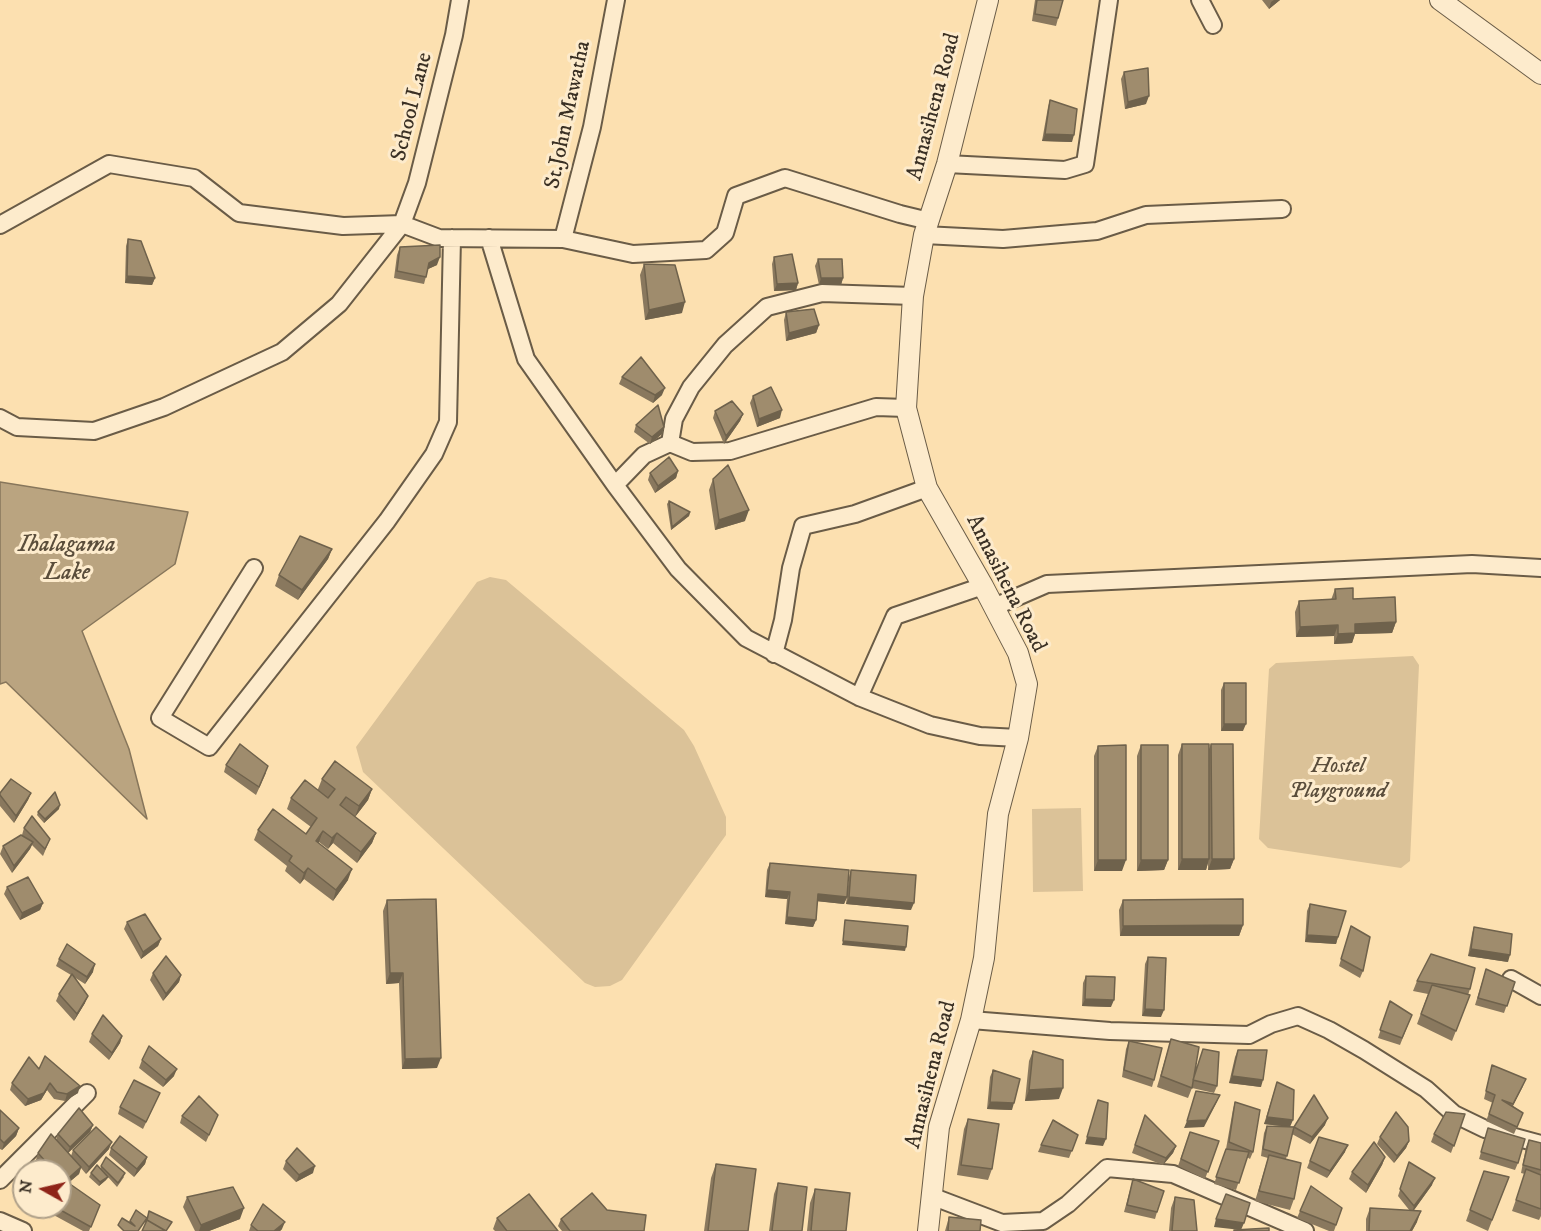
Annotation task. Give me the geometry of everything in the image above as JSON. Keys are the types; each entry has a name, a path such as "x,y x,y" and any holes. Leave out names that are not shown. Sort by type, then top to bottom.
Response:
{"street":[{"name":"School Lane","path":"0,418 17,427 94,431 164,407 282,352 339,304 402,224 417,183 454,35 460,0"},
{"name":"St.John Mawatha","path":"563,239 592,127 616,0"},
{"name":"Annasihena Road","path":"928,1231 939,1127 971,1020 984,958 998,814 1018,738 1027,684 1018,654 927,488 906,408 913,296 927,228 947,164 988,0"},
{"path":"947,164 1065,170 1084,164 1108,0"},
{"path":"1200,0 1213,25"},
{"path":"1440,0 1541,74"},
{"path":"0,225 109,164 194,178 239,213 344,226 402,224 439,238 563,239 633,254 706,250 725,233 736,196 785,178 900,214 927,228 1003,239 1097,231 1146,215 1282,209"},
{"path":"254,568 160,718 209,747 387,521 434,454 448,422 452,238"},
{"path":"489,238 526,359 678,569 746,638 859,697 930,725 980,736 1018,738"},
{"path":"670,444 674,419 692,387 725,345 766,308 822,293 913,296"},
{"path":"615,485 644,455 670,444 692,452 730,451 876,407 906,408"},
{"path":"774,654 783,620 790,568 803,526 855,514 927,488"},
{"path":"994,607 1047,584 1472,564 1541,568"},
{"path":"859,697 895,616 982,586"},
{"path":"1511,980 1541,996"},
{"path":"971,1020 1110,1031 1249,1035 1271,1024 1298,1016 1364,1050 1426,1089 1454,1114 1485,1129 1541,1144"},
{"path":"0,1180 87,1093"},
{"path":"931,1196 1001,1227 1043,1221 1068,1204 1107,1168 1173,1174 1305,1231"},
{"path":"0,1221 23,1231"}],"green space":[{"path":"490,577 506,580 684,730 694,746 726,817 726,835 622,980 610,986 595,987 585,983 363,772 356,747 477,582"},
{"name":"Hostel Playground","path":"1413,656 1419,665 1410,861 1401,868 1268,848 1259,839 1269,669 1276,663"},
{"path":"1081,808 1083,891 1033,892 1032,809"}],"water":[{"name":"Ihalagama Lake","path":"0,482 188,512 175,564 82,631 129,749 147,819 6,682 0,684"}],"building":[{"path":"1037,0 1063,0 1058,18 1035,14"},
{"path":"1148,68 1149,96 1128,102 1124,72"},
{"path":"1050,100 1077,109 1074,135 1045,134"},
{"path":"128,239 141,241 155,278 127,276"},
{"path":"440,245 440,257 429,263 426,277 397,271 400,247"},
{"path":"792,254 798,283 777,284 774,257"},
{"path":"818,259 842,259 843,278 821,278"},
{"path":"644,264 675,265 685,302 649,310"},
{"path":"814,309 819,325 789,333 786,312"},
{"path":"641,357 665,388 655,395 622,377"},
{"path":"771,387 782,410 759,419 753,396"},
{"path":"732,401 743,414 726,436 715,411"},
{"path":"658,405 664,427 652,437 636,425"},
{"path":"669,457 678,471 658,486 650,473"},
{"path":"728,465 749,510 719,520 713,479"},
{"path":"669,501 690,512 672,527"},
{"path":"300,536 332,549 302,590 279,575"},
{"path":"1353,588 1353,599 1395,597 1396,622 1355,624 1355,633 1338,634 1338,625 1300,627 1299,601 1336,599 1335,589"},
{"path":"1224,683 1246,683 1246,724 1224,724"},
{"path":"240,744 268,766 259,787 226,765"},
{"path":"1182,744 1209,744 1209,859 1182,859"},
{"path":"1211,744 1233,744 1234,859 1212,859"},
{"path":"1126,745 1126,860 1098,860 1098,746"},
{"path":"1141,745 1168,745 1168,860 1141,860"},
{"path":"335,761 372,789 359,806 346,797 340,805 376,833 361,852 337,833 332,838 323,831 316,841 352,869 336,890 308,868 304,873 289,861 292,856 258,830 273,809 306,834 317,818 291,798 305,780 328,798 335,789 322,779"},
{"path":"11,779 31,793 16,816 0,795"},
{"path":"55,792 60,805 45,819 38,812"},
{"path":"32,816 50,839 45,849 24,828"},
{"path":"21,835 33,842 14,866 3,846"},
{"path":"770,863 849,870 847,897 818,894 816,920 787,917 790,892 767,890"},
{"path":"851,870 916,875 914,903 849,897"},
{"path":"28,877 43,903 22,913 7,887"},
{"path":"436,899 441,1058 405,1059 403,973 390,973 387,900"},
{"path":"1243,899 1243,925 1123,926 1123,900"},
{"path":"1310,904 1346,911 1338,937 1307,935"},
{"path":"145,914 161,939 143,952 127,922"},
{"path":"845,920 908,926 906,947 843,941"},
{"path":"1351,926 1370,937 1363,971 1341,959"},
{"path":"1474,927 1512,934 1510,955 1471,949"},
{"path":"67,944 95,964 87,977 59,959"},
{"path":"1431,954 1475,968 1470,989 1417,981"},
{"path":"166,956 181,975 166,994 153,973"},
{"path":"1148,957 1166,958 1164,1010 1145,1009"},
{"path":"1486,969 1515,982 1507,1006 1478,998"},
{"path":"72,974 88,996 77,1014 59,994"},
{"path":"1086,976 1115,977 1114,1000 1085,999"},
{"path":"1432,985 1470,995 1456,1031 1421,1014"},
{"path":"1390,1001 1412,1015 1402,1038 1380,1030"},
{"path":"103,1015 122,1036 112,1053 92,1034"},
{"path":"1171,1039 1199,1047 1192,1088 1161,1076"},
{"path":"1129,1041 1162,1048 1154,1080 1124,1070"},
{"path":"149,1046 177,1069 166,1080 142,1060"},
{"path":"1203,1049 1219,1052 1217,1086 1193,1080"},
{"path":"1238,1050 1267,1050 1263,1080 1232,1076"},
{"path":"1033,1051 1063,1060 1063,1088 1029,1090"},
{"path":"45,1056 80,1086 67,1094 57,1092 50,1083 44,1093 28,1099 12,1083 29,1057 39,1069"},
{"path":"1492,1065 1526,1079 1513,1104 1502,1100 1523,1113 1517,1127 1489,1114 1495,1095 1486,1091"},
{"path":"993,1070 1020,1079 1014,1103 990,1102"},
{"path":"134,1080 160,1093 146,1122 120,1107"},
{"path":"1277,1082 1294,1090 1293,1120 1267,1117"},
{"path":"1196,1091 1220,1095 1206,1120 1187,1121"},
{"path":"1314,1095 1328,1118 1312,1137 1294,1127"},
{"path":"199,1096 218,1115 209,1135 182,1116"},
{"path":"1098,1100 1108,1103 1106,1139 1087,1137"},
{"path":"1235,1102 1260,1110 1253,1152 1229,1142"},
{"path":"79,1108 93,1125 70,1147 58,1134"},
{"path":"0,1110 19,1128 4,1143 0,1139"},
{"path":"1396,1112 1408,1127 1409,1141 1397,1156 1380,1137"},
{"path":"1446,1112 1465,1114 1454,1146 1434,1134"},
{"path":"1145,1115 1176,1146 1166,1158 1135,1145"},
{"path":"968,1119 999,1124 992,1169 961,1165"},
{"path":"1053,1120 1078,1135 1072,1151 1041,1145"},
{"path":"1267,1126 1294,1127 1287,1156 1263,1149"},
{"path":"96,1127 112,1142 89,1167 73,1150"},
{"path":"1488,1128 1525,1139 1518,1163 1481,1152"},
{"path":"1190,1132 1219,1141 1208,1172 1181,1159"},
{"path":"51,1134 81,1167 72,1175 72,1159 43,1159 38,1153"},
{"path":"120,1136 147,1157 137,1169 111,1148"},
{"path":"1319,1137 1348,1145 1330,1171 1310,1161"},
{"path":"1529,1140 1541,1143 1541,1170 1523,1165"},
{"path":"1374,1142 1385,1157 1368,1185 1352,1172"},
{"path":"297,1148 315,1166 299,1175 286,1161"},
{"path":"1226,1149 1249,1152 1239,1183 1216,1177"},
{"path":"1269,1155 1301,1163 1294,1199 1259,1191"},
{"path":"106,1157 125,1173 118,1183 101,1166"},
{"path":"1409,1162 1435,1178 1414,1206 1400,1189"},
{"path":"716,1164 756,1169 748,1231 708,1231"},
{"path":"97,1165 108,1177 100,1182 91,1173"},
{"path":"1526,1169 1541,1175 1541,1209 1516,1200"},
{"path":"1484,1171 1509,1177 1492,1220 1470,1210"},
{"path":"1133,1179 1164,1191 1157,1212 1127,1205"},
{"path":"778,1183 807,1187 802,1231 772,1231"},
{"path":"72,1185 100,1205 91,1227 72,1216"},
{"path":"1311,1186 1342,1208 1336,1225 1300,1211"},
{"path":"233,1187 244,1208 201,1225 187,1197"},
{"path":"815,1189 850,1193 846,1231 811,1231"},
{"path":"592,1193 607,1210 646,1215 644,1231 570,1231 561,1219"},
{"path":"529,1194 558,1231 507,1231 497,1218"},
{"path":"1226,1194 1250,1203 1244,1223 1216,1219"},
{"path":"1175,1197 1194,1200 1197,1231 1172,1231"},
{"path":"263,1204 285,1222 274,1231 258,1231 251,1225"},
{"path":"1370,1208 1421,1211 1410,1231 1369,1231"},
{"path":"136,1210 147,1218 138,1231 124,1231 118,1225 122,1218 135,1226 130,1221"},
{"path":"149,1211 172,1222 166,1231 147,1220"},
{"path":"949,1217 981,1220 980,1231 948,1231"},
{"path":"147,1220 164,1230 142,1231"},
{"path":"1269,1228 1269,1231 1234,1231 1234,1230"}]}
